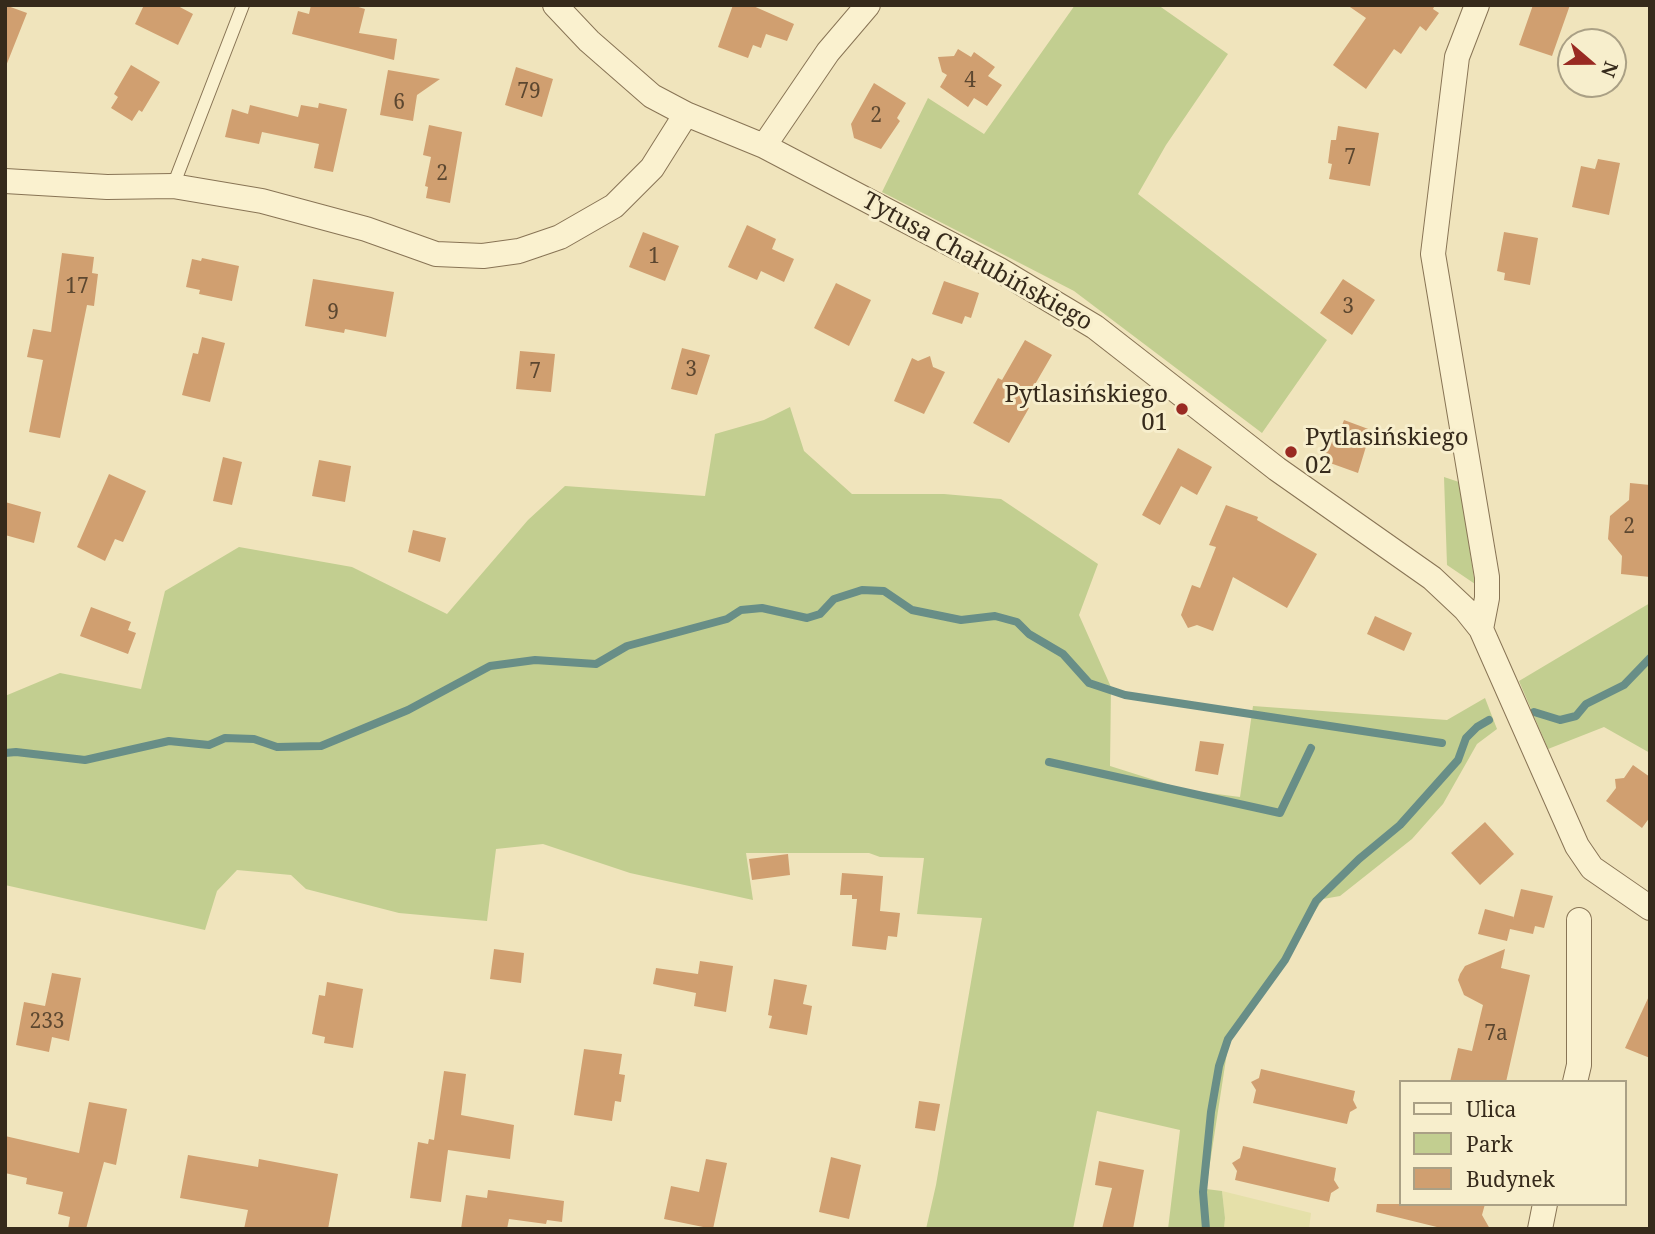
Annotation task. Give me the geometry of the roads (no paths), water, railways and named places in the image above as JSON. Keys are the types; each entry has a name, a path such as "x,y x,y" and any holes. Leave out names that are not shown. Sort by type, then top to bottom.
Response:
{"street":[{"name":"Tytusa Chałubińskiego","path":"555,5 589,41 652,96 687,114 764,146 998,269 1095,327 1277,469 1432,578 1482,629 1577,846 1592,868 1650,908"},
{"path":"764,146 828,52 868,5"},
{"path":"1477,5 1457,57 1433,254 1487,577 1482,629"},
{"path":"5,181 107,187 173,186 262,201 366,229 436,254 483,256 520,251 560,237 614,206 652,168 687,114"},
{"path":"1575,1080 1579,1065 1579,920"},
{"path":"1540,1229 1545,1206"}],"lane":[{"path":"173,186 243,5"}],"waterway":[{"path":"5,753 85,760 169,741 209,745 225,738 254,739 277,747 321,746 408,710 490,666 535,660 596,664 627,646 727,619 741,610 762,608 807,618 820,614 834,599 862,590 884,591 912,610 961,620 995,616 1017,622 1029,634 1063,654 1089,683 1125,695 1442,743"},
{"path":"1534,712 1560,720 1576,716 1586,704 1624,685 1650,658"},
{"path":"1206,1229 1203,1192 1211,1112 1219,1066 1228,1039 1285,960 1316,901 1359,859 1400,825 1458,760 1466,738 1489,720"},
{"path":"1049,762 1280,813 1311,748"}],"place":[{"name":"Pytlasińskiego 01","path":"1182,409"},
{"name":"Pytlasińskiego 02","path":"1291,452"}]}
